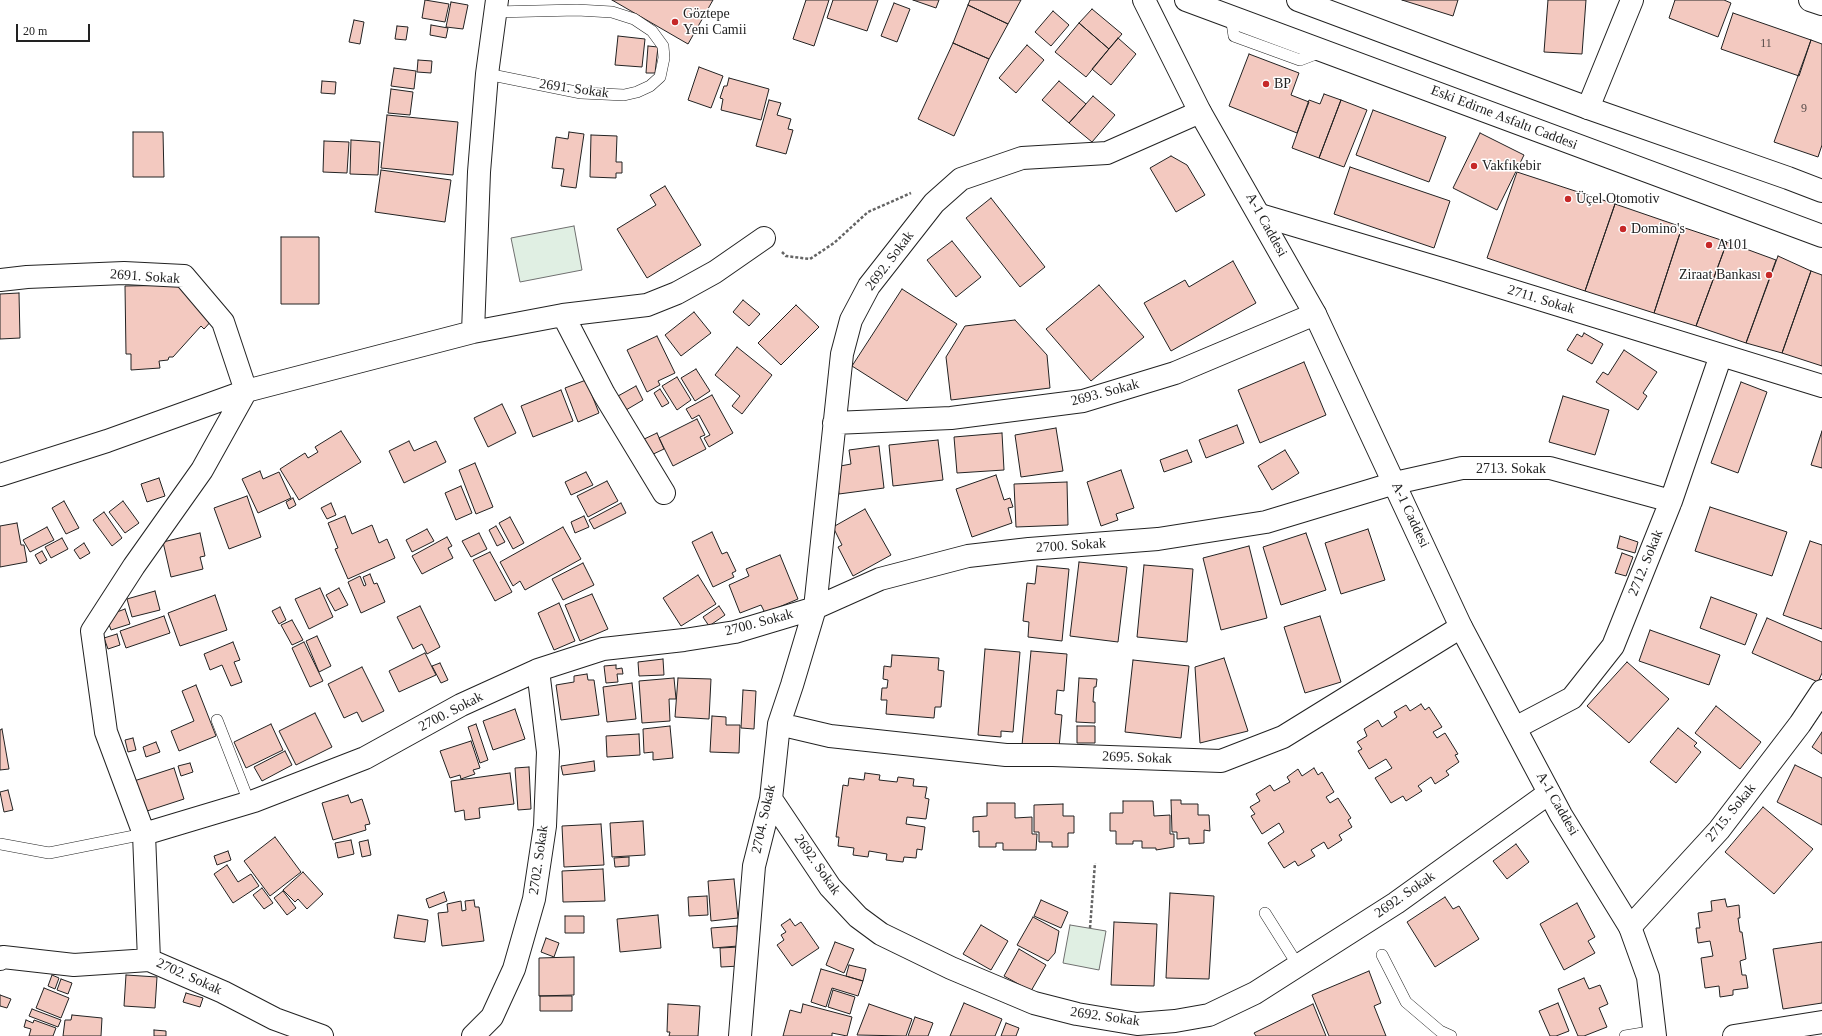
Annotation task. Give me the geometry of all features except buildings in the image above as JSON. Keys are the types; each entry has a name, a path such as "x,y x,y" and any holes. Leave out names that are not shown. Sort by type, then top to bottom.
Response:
{"street":[{"name":"A-1 Caddesi","path":"1144,0 1200,112 1315,314 1461,627 1549,792 1630,927 1648,977 1655,1033"},
{"name":"Eski Edirne Asfaltı Caddesi","path":"1186,0 1822,236"},
{"path":"1298,0 1588,108 1822,191"},
{"path":"1588,108 1632,0"},
{"path":"1810,0 1822,4"},
{"name":"2691. Sokak","path":"473,332 479,172 487,74 496,6"},
{"name":"2692. Sokak","path":"815,608 842,354 851,320 869,286 934,202 961,179 1022,158 1107,153 1200,112"},
{"name":"2711. Sokak","path":"1260,215 1445,270 1822,386"},
{"path":"0,475 107,441 246,391 473,332 563,315 647,305 677,293 715,272 764,238"},
{"name":"2691. Sokak","path":"0,280 27,277 124,273 184,276 223,322 246,391"},
{"name":"2693. Sokak","path":"834,423 951,418 1083,401 1175,373 1315,314"},
{"path":"563,315 604,394 664,493"},
{"name":"2712. Sokak","path":"1515,728 1572,698 1613,646 1671,501 1721,355"},
{"path":"149,960 144,834 106,732 92,631 134,566 202,470 246,391"},
{"name":"2713. Sokak","path":"1395,483 1462,468 1550,468 1671,501"},
{"name":"2700. Sokak","path":"144,834 249,802 365,758 461,706 538,670 603,649 684,640 734,632 815,608 880,579 968,556 1029,549 1158,539 1266,522 1395,483"},
{"name":"2704. Sokak","path":"740,1036 754,866 771,799 779,724 815,608"},
{"name":"2695. Sokak","path":"779,724 830,736 1006,755 1053,755 1221,761 1283,737 1461,627"},
{"name":"2702. Sokak","path":"472,1036 492,1017 514,969 534,899 545,826 548,752 538,670"},
{"name":"2715. Sokak","path":"1630,927 1718,830 1800,724 1822,691"},
{"name":"2692. Sokak","path":"771,799 830,887 858,917 881,934 950,968 1034,1003 1135,1030 1176,1020 1209,1015 1255,994 1299,967 1396,902 1549,792"},
{"name":"2702. Sokak","path":"0,959 3,957 74,965 149,960 223,992 275,1019 322,1036"},
{"path":"1734,1036 1822,1022"}],"lane":[{"name":"2691. Sokak","path":"487,74 581,93 624,95 637,92 650,86 660,77 664,58 663,46 652,31 634,19 612,12 496,6"},
{"path":"217,720 249,802"},
{"path":"0,844 49,853 144,834"},
{"path":"1265,913 1299,967"},
{"path":"1382,955 1406,1002 1440,1031 1451,1036"},
{"path":"1625,1036 1655,1033"}],"path":[{"path":"764,238 786,256 810,259 834,244 868,212 917,190"},
{"path":"1090,928 1095,863"}],"green space":[{"path":"574,226 582,270 520,282 511,238"},
{"path":"1070,925 1106,931 1099,970 1063,963"}],"place":[{"name":"Göztepe Yeni Camii","path":"675,22"},
{"name":"BP","path":"1266,84"},
{"name":"Vakfıkebir","path":"1474,166"},
{"name":"Üçel Otomotiv","path":"1568,199"},
{"name":"Domino's","path":"1623,229"},
{"name":"A101","path":"1709,245"},
{"name":"Ziraat Bankası","path":"1769,275"}]}
